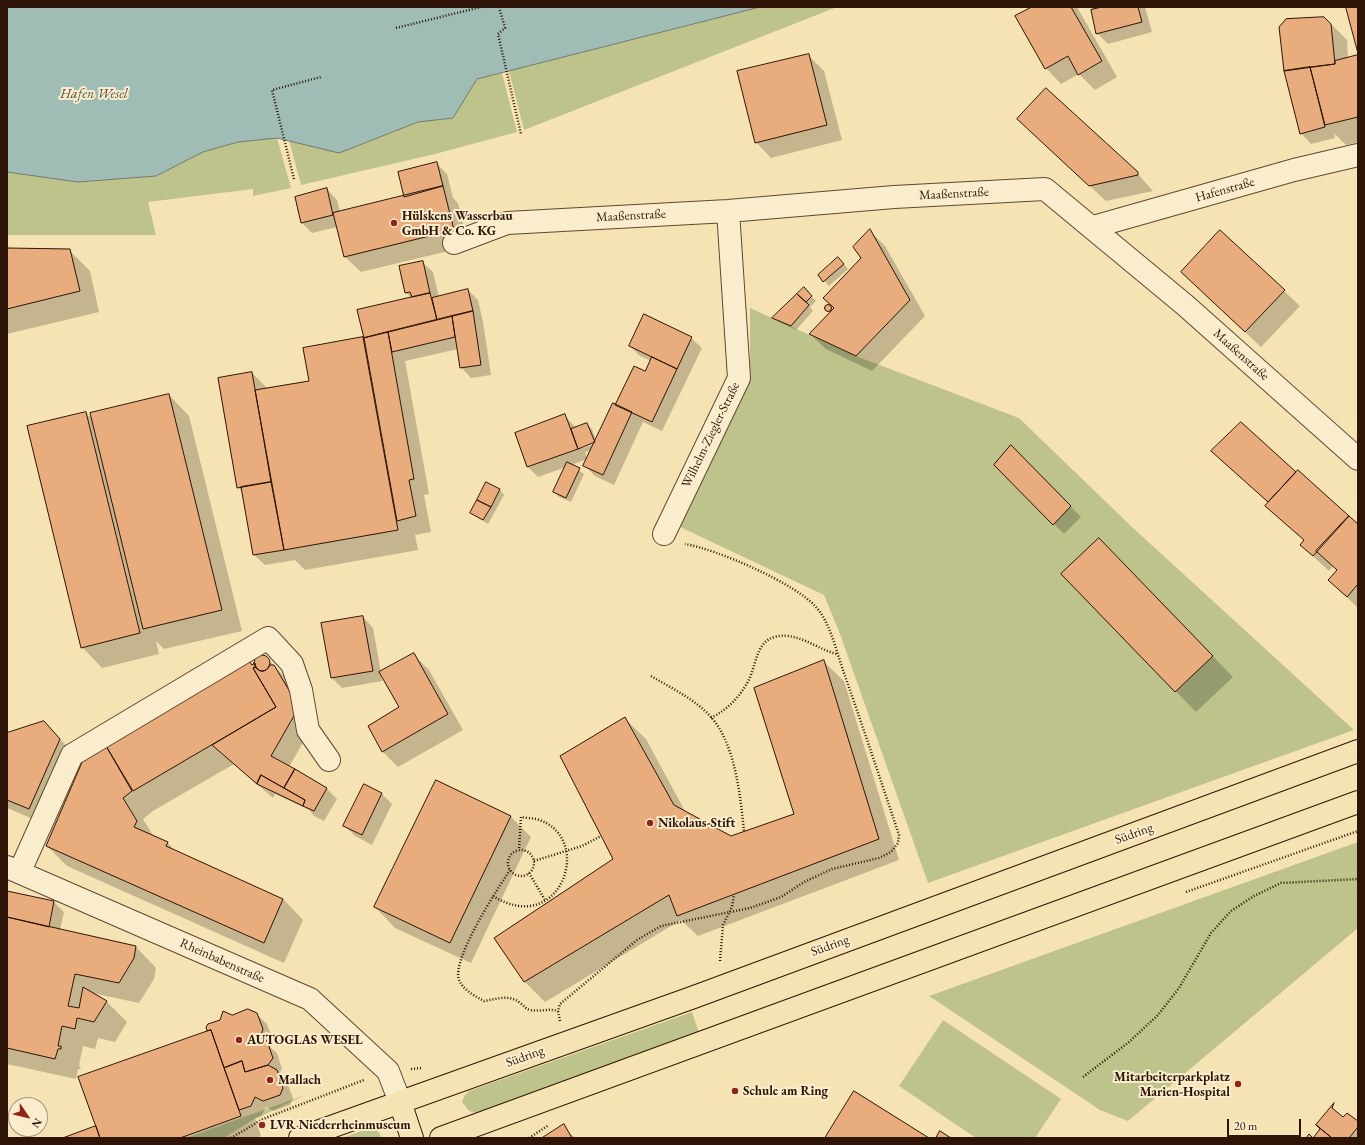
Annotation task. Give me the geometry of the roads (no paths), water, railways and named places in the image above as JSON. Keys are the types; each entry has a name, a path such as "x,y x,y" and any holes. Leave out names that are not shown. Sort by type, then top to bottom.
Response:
{"main road":[{"name":"Südring","path":"300,1138 694,996 1358,752"},
{"path":"441,1138 1358,802"},
{"path":"400,1102 412,1138"}],"street":[{"name":"Hafenstraße","path":"1093,227 1294,170 1358,155"},
{"name":"Maaßenstraße","path":"454,243 507,223 728,211 894,197 1045,189 1093,227 1185,305 1358,458"},
{"name":"Wilhelm-Ziegler-Straße","path":"664,534 739,378 728,211"},
{"path":"14,869 72,755 268,638 292,664 301,690 308,730 329,760"},
{"name":"Rheinbabenstraße","path":"14,869 310,999 388,1071 400,1102"}],"water":[{"name":"Hafen Wesel","path":"7,7 760,7 477,79 453,118 418,122 339,153 277,138 238,142 203,152 156,176 78,182 7,172"}],"place":[{"name":"Hülskens Wasserbau GmbH & Co. KG","path":"394,223"},
{"name":"Nikolaus-Stift","path":"650,823"},
{"name":"AUTOGLAS WESEL","path":"239,1040"},
{"name":"Mallach","path":"270,1080"},
{"name":"Mitarbeiterparkplatz Marien-Hospital","path":"1238,1084"},
{"name":"Schule am Ring","path":"735,1091"},
{"name":"LVR Niederrheinmuseum","path":"262,1125"}]}
